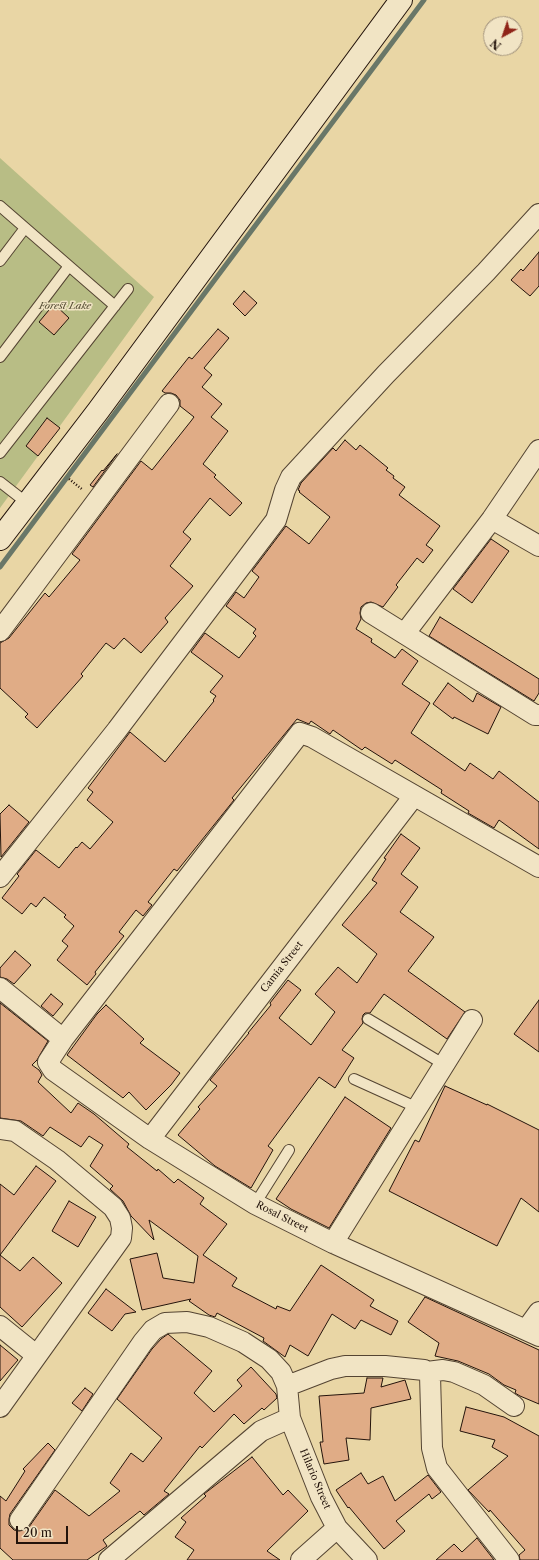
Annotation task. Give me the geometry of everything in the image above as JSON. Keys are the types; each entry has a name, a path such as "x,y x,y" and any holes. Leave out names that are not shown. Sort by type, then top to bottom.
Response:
{"street":[{"path":"0,539 98,411 401,0"},
{"path":"0,876 117,730 276,520 285,490 291,477 386,374 486,272 539,214"},
{"path":"0,631 169,404"},
{"path":"405,634 492,519 539,450"},
{"path":"492,519 539,546"},
{"path":"372,613 535,714 539,715"},
{"path":"0,988 63,1039 298,734 302,733 312,737 539,866"},
{"name":"Camia Street","path":"150,1139 414,796"},
{"path":"333,1244 472,1020"},
{"name":"Rosal Street","path":"63,1039 48,1060 49,1066 150,1139 255,1204 333,1244 532,1333"},
{"path":"0,1129 15,1131 57,1160 113,1207 120,1218 122,1228 121,1238 0,1407"},
{"path":"532,1333 539,1312"},
{"path":"20,1520 143,1342 153,1330 165,1322 187,1322 209,1328 243,1342 276,1365 287,1386 331,1369 345,1366 385,1366 424,1370 427,1372 443,1370 454,1372 484,1385 514,1406"},
{"path":"0,1326 36,1355"},
{"path":"427,1372 430,1375 432,1448 438,1468 509,1560"},
{"name":"Hilario Street","path":"287,1386 290,1418 321,1497 337,1528 367,1560"},
{"path":"110,1560 261,1430 290,1418"},
{"path":"301,1560 337,1528"}],"lane":[{"path":"0,206 115,306"},
{"path":"0,261 25,228"},
{"path":"0,357 69,266"},
{"path":"0,453 128,289"},
{"path":"0,482 27,503"},
{"path":"368,1018 444,1065"},
{"path":"354,1079 418,1108"},
{"path":"255,1204 289,1150"}],"path":[{"path":"65,475 88,494"}],"green space":[{"name":"Forest Lake","path":"0,158 154,297 0,508"}],"building":[{"path":"539,252 539,286 530,296 511,280 521,269 523,271"},
{"path":"244,291 257,303 245,316 233,304"},
{"path":"54,304 69,318 54,335 39,322"},
{"path":"218,329 229,338 204,368 212,375 202,387 222,404 211,417 228,431 203,464 216,475 214,477 242,503 230,516 210,498 183,532 191,539 170,566 193,586 165,618 168,622 141,653 124,638 114,649 106,643 81,674 83,676 37,728 25,717 28,714 0,688 0,643 9,638 45,593 49,597 80,560 72,554 141,461 152,470 194,417 180,406 180,400 176,395 162,391 189,357 192,359"},
{"path":"47,418 60,428 38,456 26,446"},
{"path":"345,440 356,450 360,445 388,468 386,470 394,476 393,478 405,487 399,495 440,526 426,545 433,550 423,563 417,558 396,585 398,587 383,607 371,602 366,603 361,607 361,619 356,629 372,639 371,642 395,658 402,649 418,661 402,684 430,703 411,733 465,771 470,763 493,779 499,771 539,802 539,849 499,820 494,828 468,813 469,811 441,793 442,790 395,760 392,764 365,747 362,750 333,730 330,734 311,721 309,724 297,719 232,798 234,800 177,871 174,869 148,902 152,905 143,916 136,910 119,932 124,936 95,972 96,974 87,985 57,960 68,946 62,941 74,926 64,917 66,915 44,897 36,907 31,903 22,914 2,898 19,876 17,874 36,850 59,868 82,842 90,849 113,822 87,800 93,792 88,788 130,732 165,762 214,701 213,700 216,696 210,692 223,676 191,652 205,633 239,658 256,636 253,633 256,629 226,606 236,592 244,598 259,577 252,571 286,526 309,544 330,517 298,490 301,483 333,448 336,451"},
{"path":"117,454 93,487 90,485 102,470 103,471"},
{"path":"491,539 509,551 472,603 453,589"},
{"path":"440,617 539,679 539,693 534,701 429,636"},
{"path":"448,683 473,702 477,693 501,707 488,734 454,717 453,719 433,704"},
{"path":"9,805 29,822 1,857 0,814"},
{"path":"401,834 420,848 401,874 418,887 400,912 434,937 408,971 465,1012 447,1039 384,994 370,1013 365,1013 363,1015 363,1023 342,1050 354,1058 335,1088 319,1077 268,1146 273,1150 251,1188 215,1166 178,1135 200,1109 198,1107 217,1086 210,1080 271,1005 270,1003 288,980 301,990 279,1018 311,1045 335,1012 315,994 338,967 357,983 377,954 342,925 377,883 372,880 386,859 384,858"},
{"path":"15,951 31,965 14,984 7,979 0,977 0,968"},
{"path":"51,994 63,1004 53,1016 41,1006"},
{"path":"539,1000 539,1052 514,1034"},
{"path":"0,1003 48,1041 37,1060 32,1065 39,1070 42,1075 38,1082 71,1113 78,1103 94,1114 129,1144 127,1147 157,1171 158,1169 174,1183 178,1179 204,1198 200,1204 227,1224 203,1255 237,1278 232,1286 276,1309 277,1306 290,1311 321,1265 374,1300 370,1306 398,1321 391,1335 361,1320 355,1329 332,1314 308,1356 290,1345 285,1357 263,1341 264,1338 217,1313 215,1317 209,1315 189,1301 191,1299 142,1310 130,1259 157,1253 163,1278 194,1283 198,1256 149,1220 154,1240 131,1216 123,1201 110,1189 113,1186 90,1166 103,1145 89,1136 81,1147 50,1127 43,1136 21,1121 0,1118"},
{"path":"106,1005 144,1039 140,1043 180,1073 171,1085 146,1110 129,1092 123,1098 67,1055 97,1014"},
{"path":"445,1086 487,1104 539,1130 539,1212 521,1198 497,1246 389,1191 415,1140 419,1142"},
{"path":"345,1097 391,1128 329,1228 291,1209 276,1199"},
{"path":"36,1166 56,1181 0,1255 0,1184 14,1195"},
{"path":"69,1201 96,1217 78,1247 52,1231"},
{"path":"0,1255 20,1271 33,1257 62,1283 22,1327 0,1307"},
{"path":"106,1289 136,1312 125,1314 112,1331 88,1313"},
{"path":"425,1297 539,1350 539,1404 515,1393 516,1390 504,1385 489,1374 458,1361 435,1356 439,1343 408,1322"},
{"path":"168,1334 212,1371 194,1393 214,1412 242,1386 237,1380 251,1367 276,1394 277,1398 264,1410 262,1408 244,1424 234,1414 202,1448 200,1446 164,1491 169,1494 144,1515 140,1511 103,1540 107,1546 87,1560 13,1560 0,1548 0,1496 6,1501 25,1471 23,1469 48,1443 55,1450 10,1514 9,1525 14,1530 25,1530 29,1527 55,1490 89,1516 120,1491 110,1483 131,1453 143,1462 162,1438 117,1399 152,1349"},
{"path":"0,1345 18,1360 0,1381"},
{"path":"367,1378 383,1378 381,1387 405,1380 411,1399 371,1408 370,1440 346,1438 349,1460 324,1464 320,1442 323,1442 319,1396 364,1393"},
{"path":"85,1388 93,1394 82,1411 72,1403"},
{"path":"466,1407 504,1417 539,1436 539,1560 520,1560 519,1555 525,1550 490,1510 489,1512 468,1490 508,1456 492,1447 495,1440 460,1431"},
{"path":"252,1457 283,1495 288,1490 308,1511 267,1551 280,1560 187,1560 194,1550 175,1537 186,1522 181,1518 206,1496 204,1494"},
{"path":"361,1473 368,1484 383,1476 395,1501 428,1475 441,1492 432,1499 429,1494 396,1521 405,1531 384,1549 349,1507 348,1508 336,1490"},
{"path":"477,1538 494,1560 436,1560 454,1544 462,1552"}],"waterway":[{"path":"0,567 424,0"}]}
